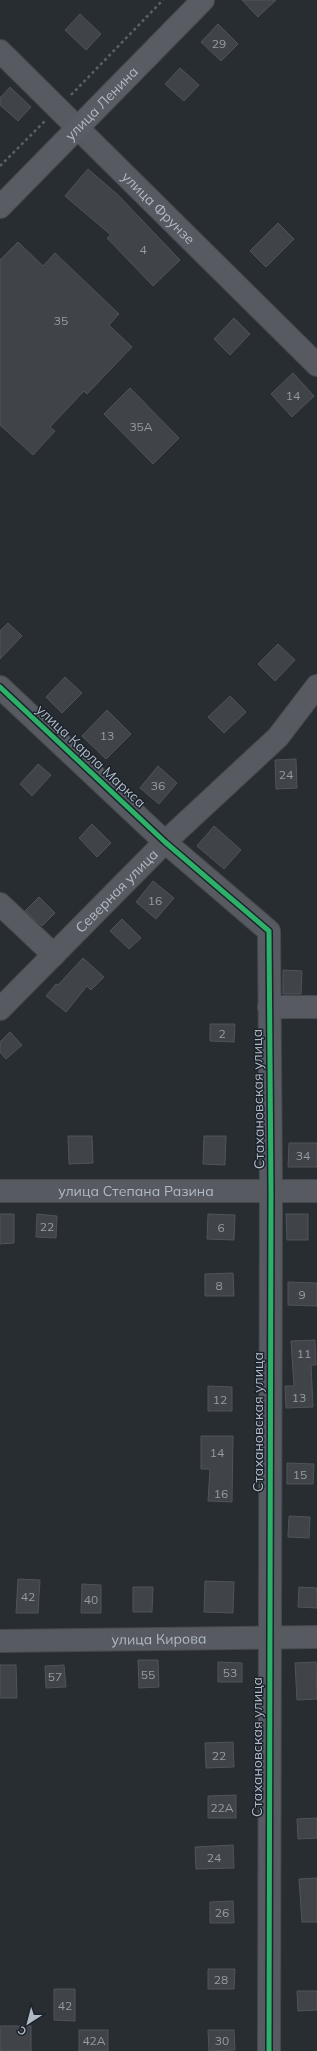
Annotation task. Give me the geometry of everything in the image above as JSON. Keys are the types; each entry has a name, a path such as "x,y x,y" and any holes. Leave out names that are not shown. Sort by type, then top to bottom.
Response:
{"main road":[{"name":"улица Ленина","path":"0,207 203,0"}],"street":[{"name":"улица Фрунзе","path":"0,51 317,365"},
{"name":"Северная улица","path":"0,1009 165,842 278,737 317,686"},
{"name":"улица Карла Маркса","path":"0,687 165,842"},
{"name":"Стахановская улица","path":"165,842 269,931 271,1191 269,2051"},
{"path":"0,904 54,955"},
{"path":"269,1007 317,1007"},
{"name":"улица Степана Разина","path":"0,1191 317,1191"},
{"name":"улица Кирова","path":"0,1641 317,1637"}],"path":[{"path":"0,166 58,109 163,0"}],"building":[{"path":"242,0 276,0 258,17"},
{"path":"80,14 101,34 86,50 65,30"},
{"path":"218,24 238,44 221,61 201,42"},
{"path":"180,68 199,85 184,101 165,84"},
{"path":"10,87 31,107 18,121 0,105 0,98"},
{"path":"88,169 118,195 180,260 153,286 107,238 111,235 65,196"},
{"path":"278,223 294,239 266,267 250,251"},
{"path":"18,242 43,266 55,253 119,314 109,325 132,347 87,394 84,391 50,427 55,431 33,455 0,425 0,260"},
{"path":"234,318 250,334 230,355 214,339"},
{"path":"293,373 314,396 292,417 271,394"},
{"path":"130,388 179,438 153,464 104,414"},
{"path":"8,623 22,636 0,659 0,631"},
{"path":"278,644 295,660 275,681 258,664"},
{"path":"65,677 82,693 62,713 46,697"},
{"path":"230,696 246,712 224,733 208,717"},
{"path":"107,710 131,734 106,759 82,736"},
{"path":"296,759 297,788 276,789 275,760"},
{"path":"38,764 51,775 32,796 20,784"},
{"path":"158,766 177,783 159,804 140,788"},
{"path":"92,824 111,843 97,857 79,838"},
{"path":"214,826 241,850 224,869 197,846"},
{"path":"153,881 174,898 156,919 136,902"},
{"path":"39,897 55,913 42,926 25,911"},
{"path":"122,919 141,938 129,949 110,931"},
{"path":"83,958 104,977 91,990 87,986 66,1012 46,996 56,984 58,985"},
{"path":"283,970 302,971 301,994 283,994"},
{"path":"210,1024 235,1024 234,1042 210,1041"},
{"path":"10,1032 22,1045 6,1059 0,1052 0,1042"},
{"path":"68,1136 92,1136 93,1163 69,1164"},
{"path":"204,1136 226,1136 225,1165 203,1164"},
{"path":"289,1143 317,1143 317,1167 288,1167"},
{"path":"0,1214 14,1214 14,1243 0,1244"},
{"path":"37,1214 57,1216 56,1238 36,1237"},
{"path":"208,1214 235,1215 234,1240 207,1239"},
{"path":"286,1214 308,1214 308,1240 287,1240"},
{"path":"233,1273 234,1296 205,1296 205,1274"},
{"path":"288,1282 317,1283 317,1306 288,1305"},
{"path":"315,1340 316,1365 311,1365 313,1407 286,1408 285,1386 294,1386 291,1341"},
{"path":"208,1386 232,1387 232,1411 208,1411"},
{"path":"201,1436 233,1436 232,1502 208,1501 210,1469 201,1469"},
{"path":"287,1463 314,1464 313,1484 287,1484"},
{"path":"289,1516 310,1517 309,1538 288,1537"},
{"path":"18,1579 40,1580 38,1613 16,1613"},
{"path":"205,1581 234,1582 233,1613 204,1612"},
{"path":"82,1584 101,1585 101,1613 81,1613"},
{"path":"133,1587 153,1587 152,1612 133,1612"},
{"path":"299,1587 317,1588 317,1608 298,1607"},
{"path":"138,1660 158,1660 159,1687 139,1688"},
{"path":"218,1662 242,1663 242,1682 218,1682"},
{"path":"316,1662 317,1699 297,1700 295,1663"},
{"path":"0,1665 16,1665 17,1698 0,1698"},
{"path":"64,1665 66,1687 46,1688 45,1666"},
{"path":"233,1742 234,1767 206,1768 205,1743"},
{"path":"236,1795 236,1818 208,1818 208,1796"},
{"path":"317,1818 317,1838 298,1839 297,1819"},
{"path":"233,1845 234,1868 196,1869 195,1847"},
{"path":"317,1878 317,1922 302,1922 299,1879"},
{"path":"233,1901 234,1923 210,1923 210,1902"},
{"path":"208,1969 235,1969 234,1989 208,1989"},
{"path":"54,1989 75,1989 75,2021 54,2020"},
{"path":"297,1991 317,1991 317,2010 298,2011"},
{"path":"0,2026 31,2026 31,2051 0,2051"},
{"path":"79,2030 108,2030 108,2051 79,2051"},
{"path":"208,2030 234,2030 235,2050 209,2051"}],"cycle path":[{"path":"0,687 165,842 269,931 271,1191 269,2051"}]}
